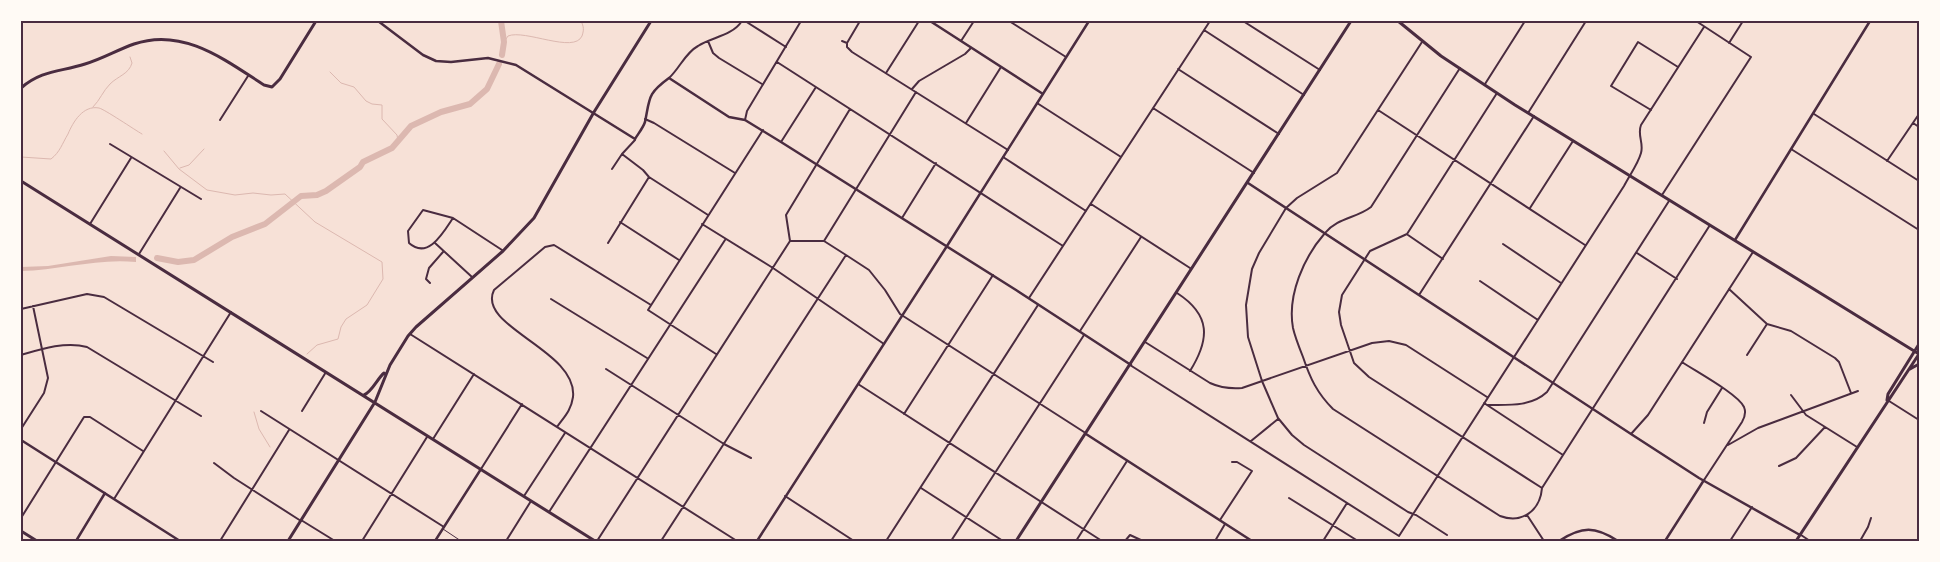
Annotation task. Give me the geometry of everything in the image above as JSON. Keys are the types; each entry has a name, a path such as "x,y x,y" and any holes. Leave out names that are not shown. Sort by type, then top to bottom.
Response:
{"main road":[{"path":"21,88 44,74 90,62 136,43 155,40 189,42 208,49 267,86 274,85 316,21"},
{"path":"364,395 369,393 410,334 503,251 534,218 594,112 651,21"},
{"path":"1016,541 1351,21"},
{"path":"1398,21 1460,68 1528,113 1919,354 1796,541"},
{"path":"21,180 596,541"},
{"path":"1887,400 1888,394 1919,344"},
{"path":"1908,371 1919,364"},
{"path":"288,541 374,402 386,370"},
{"path":"21,531 37,541"}],"street":[{"path":"378,21 432,60 451,62 483,57 506,61 526,70 635,139"},
{"path":"612,169 635,139 645,119 649,98 669,78 688,53 708,40 732,31 743,21 786,47"},
{"path":"745,120 747,110 801,21"},
{"path":"860,21 847,43 849,50 1008,150"},
{"path":"886,73 919,21"},
{"path":"930,21 1043,94"},
{"path":"961,41 974,21"},
{"path":"1009,21 1066,57"},
{"path":"757,541 1089,21"},
{"path":"1029,298 1210,21"},
{"path":"1244,21 1320,70"},
{"path":"1485,84 1525,21"},
{"path":"1528,113 1586,21"},
{"path":"1662,195 1751,57 1696,21"},
{"path":"1729,43 1743,21"},
{"path":"1735,240 1870,21"},
{"path":"669,78 729,117 745,120 817,164 1399,536 1630,175 1642,151 1640,128 1704,27"},
{"path":"1204,30 1304,95"},
{"path":"708,40 713,53 719,58 762,84"},
{"path":"1422,41 1337,173 1297,198 1286,208 1259,253 1252,269 1246,305 1248,337 1262,381 1278,418 1292,435 1412,514 1447,534"},
{"path":"842,42 847,43"},
{"path":"1651,110 1611,86 1638,42 1678,68"},
{"path":"912,89 919,81 965,54 971,48"},
{"path":"777,62 1063,246"},
{"path":"966,124 1001,67"},
{"path":"1460,68 1371,207 1365,212 1335,224 1325,233 1304,265 1293,295 1293,328 1311,382 1332,409 1500,516 1507,519 1527,516 1538,503 1542,488 1710,225"},
{"path":"1178,69 1279,134"},
{"path":"220,120 249,75"},
{"path":"781,142 816,87"},
{"path":"824,241 916,92"},
{"path":"1497,93 1407,234 1370,251 1364,259 1345,289 1340,301 1340,320 1354,363 1370,377 1542,488"},
{"path":"1037,103 1121,157"},
{"path":"1153,108 1254,174"},
{"path":"596,541 790,241 786,215 850,109"},
{"path":"1378,110 1585,245"},
{"path":"1814,114 1919,181"},
{"path":"1887,161 1919,114"},
{"path":"1419,295 1534,116"},
{"path":"645,119 654,122 735,172"},
{"path":"1913,123 1919,126"},
{"path":"716,354 648,310 762,130"},
{"path":"1530,208 1574,140"},
{"path":"110,144 200,199"},
{"path":"1792,150 1919,230"},
{"path":"622,154 649,177 708,215"},
{"path":"1003,157 1086,210"},
{"path":"90,224 132,158"},
{"path":"902,218 936,163"},
{"path":"608,243 649,177"},
{"path":"1248,183 1592,410 1704,480 1810,541"},
{"path":"139,254 180,188"},
{"path":"1487,405 1520,404 1536,400 1547,392 1670,200"},
{"path":"1090,204 1192,269"},
{"path":"453,218 435,243 422,249 414,247 409,242 408,231 423,210 453,218 503,251"},
{"path":"620,222 679,260"},
{"path":"702,224 773,268 817,300 884,344"},
{"path":"1407,234 1443,259"},
{"path":"1080,331 1141,236"},
{"path":"549,512 725,240"},
{"path":"790,241 824,241 846,255 869,270 903,315 1252,541"},
{"path":"435,243 474,278"},
{"path":"1504,244 1561,283"},
{"path":"557,427 568,414 573,395 572,385 560,364 499,316 492,301 494,290 545,247 554,245 651,305"},
{"path":"1631,434 1648,415 1753,251"},
{"path":"430,283 426,279 429,268 444,252"},
{"path":"1637,253 1677,279"},
{"path":"661,541 846,255"},
{"path":"904,414 993,275"},
{"path":"1480,281 1538,320"},
{"path":"1729,289 1767,324 1791,331 1835,358 1839,362 1851,393"},
{"path":"1177,293 1194,307 1201,319 1204,338 1203,346 1190,371"},
{"path":"21,309 87,294 104,297 213,362"},
{"path":"551,299 647,358"},
{"path":"886,541 1039,305"},
{"path":"21,429 46,387 48,373 33,306"},
{"path":"114,499 231,312"},
{"path":"1747,355 1767,324"},
{"path":"410,334 737,541"},
{"path":"951,541 1084,334"},
{"path":"1145,342 1190,371 1221,388 1242,388 1381,341 1401,343 1487,397"},
{"path":"21,355 69,345 87,347 201,416"},
{"path":"1665,541 1744,419 1745,408 1738,398 1682,362"},
{"path":"606,370 724,444 751,458"},
{"path":"302,411 326,372"},
{"path":"433,439 474,374"},
{"path":"858,384 1102,541"},
{"path":"1704,423 1707,412 1722,388"},
{"path":"1726,446 1758,428 1858,391"},
{"path":"1791,395 1803,412 1857,447"},
{"path":"1887,400 1919,420"},
{"path":"1484,402 1564,455"},
{"path":"435,541 522,404"},
{"path":"261,411 443,528"},
{"path":"21,518 86,417 144,451"},
{"path":"1251,441 1278,418"},
{"path":"1779,466 1796,458 1824,427"},
{"path":"220,541 289,430"},
{"path":"524,496 565,432"},
{"path":"362,541 427,436"},
{"path":"21,440 180,541"},
{"path":"1076,541 1127,461"},
{"path":"1220,520 1252,471 1237,462 1232,462"},
{"path":"214,463 252,490 335,541"},
{"path":"921,488 1003,541"},
{"path":"76,541 105,493"},
{"path":"785,496 854,541"},
{"path":"1289,498 1358,541"},
{"path":"506,541 532,501"},
{"path":"1322,541 1347,503"},
{"path":"1730,541 1752,507"},
{"path":"1527,516 1544,541"},
{"path":"1860,541 1871,518"},
{"path":"1216,541 1225,524"},
{"path":"1559,541 1573,532 1590,529 1603,532 1618,541"},
{"path":"1125,541 1130,535 1144,541"}],"lane":[{"path":"443,528 461,541"}],"shaded area":[{"path":"111,256 136,257 136,262 93,263 21,271 21,267 48,266"}],"waterway":[{"path":"501,21 504,42 502,55"},
{"path":"504,42 508,36 516,35 569,43 577,41 583,32 581,21"},
{"path":"93,107 110,84 131,67 130,57"},
{"path":"157,258 178,262 194,260 232,237 265,224 301,196 317,195 326,191 360,167 363,162 392,148 411,126 441,112 470,104 487,89 499,64"},
{"path":"330,72 341,83 354,87 366,101 382,105 382,119 397,135 398,141"},
{"path":"21,157 51,159 59,151 79,115 93,108 102,109 142,134"},
{"path":"180,168 189,165 204,149"},
{"path":"164,151 179,169 207,190 235,195 253,193 285,194 315,222 382,262 383,279 367,305 346,319 341,327 338,339 317,345 307,354"},
{"path":"254,412 259,429 270,447"}]}
